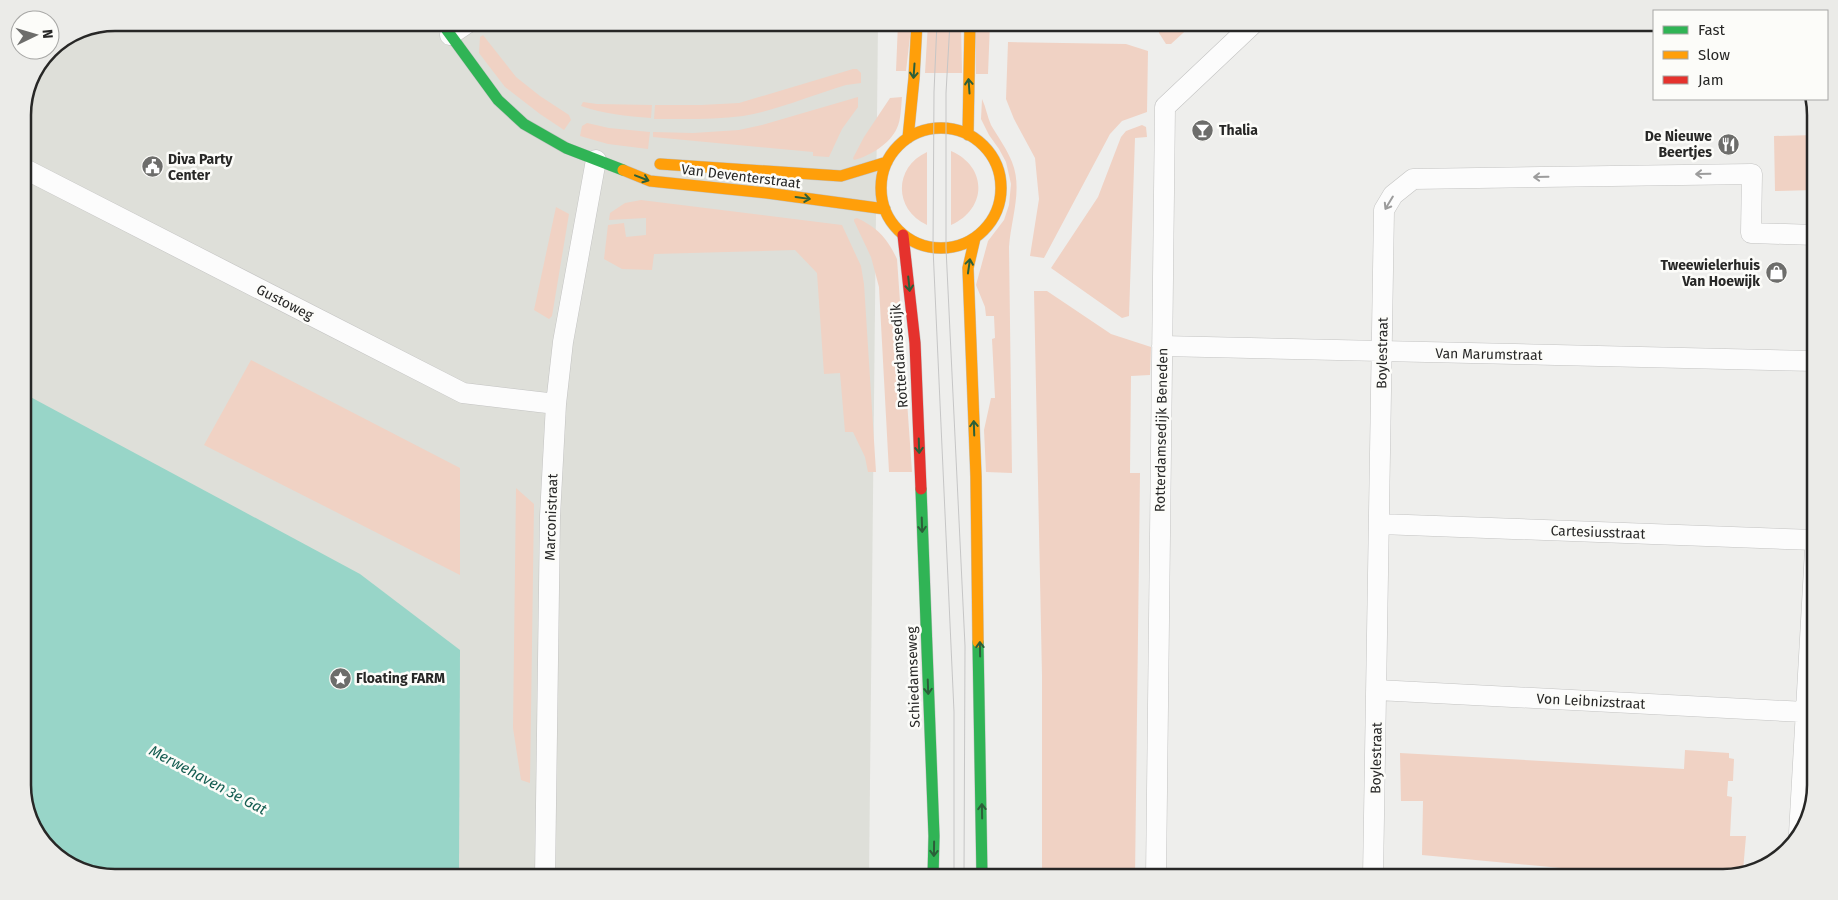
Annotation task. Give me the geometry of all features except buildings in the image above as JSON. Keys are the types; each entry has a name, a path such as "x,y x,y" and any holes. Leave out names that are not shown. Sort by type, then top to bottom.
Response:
{"main road":[{"name":"Van Deventerstraat","path":"447,31 498,100 524,124 566,148 650,181 767,193 885,210"},
{"path":"908,138 917,31"},
{"path":"968,135 970,31"},
{"path":"946,128 968,135 981,144 991,156 998,169 1001,184 1000,200 995,214 975,238 961,245 933,248 918,244 904,236 893,224 885,210 881,194 882,178 887,162 896,149 908,138 920,132 946,128"},
{"name":"Van Deventerstraat","path":"596,160 634,162"},
{"name":"Van Deventerstraat","path":"652,164 841,176 887,162"},
{"name":"Rotterdamsedijk","path":"904,236 915,343 920,476"},
{"path":"975,238 968,268 976,477 982,869"},
{"name":"Schiedamseweg","path":"920,476 934,836 933,869"}],"street":[{"name":"Rotterdamsedijk Beneden","path":"1156,869 1164,107 1245,31"},
{"name":"Marconistraat","path":"545,869 550,516 556,404 563,342 596,160"},
{"name":"Gustoweg","path":"31,172 463,393 556,404"},
{"name":"Boylestraat","path":"1373,869 1384,210 1394,195 1413,180 1752,174 1751,233 1807,235"},
{"name":"Van Marumstraat","path":"1162,346 1807,361"},
{"name":"Cartesiusstraat","path":"1380,524 1807,540"},
{"path":"1800,817 1807,680"},
{"name":"Von Leibnizstraat","path":"1377,690 1805,712"}],"shaded area":[{"path":"115,31 878,31 869,869 115,869 93,866 78,860 68,855 52,840 40,822 31,790 31,110 34,93 45,68 52,60 60,60 60,52 68,45 83,38"},
{"path":"898,31 911,31 906,71 896,71"},
{"path":"928,31 961,31 962,73 925,73"},
{"path":"976,31 990,31 988,74 976,74"},
{"path":"1159,31 1185,31 1171,44 1166,44"},
{"path":"483,35 516,77 569,115 571,120 564,130 505,87 479,53 480,37"},
{"path":"1008,42 1126,44 1148,51 1147,112 1122,121 1110,134 1044,258 1030,256 1039,199 1035,158 1014,119 1006,99"},
{"path":"857,69 861,73 861,83 846,85 756,113 721,118 654,119 655,105 739,103"},
{"path":"858,97 858,107 842,129 829,157 813,156 813,152 653,137 653,132 693,133 739,130"},
{"path":"902,97 901,113 894,134 879,148 866,156 854,160 853,158 864,137 890,98"},
{"path":"982,99 991,125 1012,162 1016,183 1009,247 1012,473 986,472 984,430 991,398 995,398 992,339 995,338 994,316 986,316 985,307 976,285 988,241 1004,220 1009,205 1011,184 1006,162 981,119"},
{"path":"583,102 652,105 651,118 598,111 581,106"},
{"path":"587,123 609,128 650,132 648,149 608,144 580,136 582,126"},
{"path":"1142,125 1146,127 1147,137 1135,138 1129,316 1122,318 1051,268 1098,197 1121,137 1126,131"},
{"path":"1807,135 1807,190 1775,191 1774,136"},
{"path":"951,151 963,158 972,167 977,177 978,188 977,199 971,209 963,218 951,225"},
{"path":"927,152 927,225 916,218 908,209 903,199 902,188 908,167"},
{"path":"641,200 842,225 861,266 864,284 876,472 868,472 865,457 853,432 845,432 840,373 824,374 817,273 795,250 654,254 652,270 622,269 604,259 608,225 624,223 626,237 646,235 646,218 609,220 610,213 625,203"},
{"path":"556,207 569,214 552,316 549,319 534,310"},
{"path":"857,218 881,234 897,259 912,472 889,472 879,287 871,257 854,221"},
{"path":"1034,291 1047,291 1111,334 1151,347 1150,375 1131,376 1130,473 1140,473 1135,869 1042,869 1042,675"},
{"path":"251,360 460,468 460,575 204,445"},
{"path":"516,488 534,504 530,783 521,780 513,728"},
{"path":"1685,750 1729,753 1729,758 1734,759 1733,781 1728,781 1727,796 1732,797 1730,836 1746,836 1743,866 1723,869 1572,869 1422,855 1423,801 1401,801 1400,753 1684,769"}],"water":[{"name":"Merwehaven 3e Gat","path":"31,397 360,574 460,650 459,869 115,869 93,866 68,855 45,832 36,812 31,790"}],"tram line":[{"path":"937,31 934,92 933,248 954,712 954,869"},
{"path":"949,31 946,93 946,248 965,646 964,869"}],"traffic: fast":[{"path":"448,31 498,100 524,124 566,148 623,170"},
{"path":"921,489 934,836 933,869"},
{"path":"978,642 982,869"}],"traffic: slow":[{"path":"908,138 917,31"},
{"path":"968,135 970,31"},
{"path":"941,128 964,133 974,138 983,146 991,155 996,165 1001,188 996,211 991,221 983,230 974,238 964,243 941,248 918,243 908,238 899,230 891,221 886,211 881,188 886,165 891,155 899,146 908,138 918,133 941,128"},
{"path":"660,164 841,176 887,162"},
{"path":"623,170 650,181 767,193 885,209"},
{"path":"975,238 968,268 976,477 978,642"}],"traffic: jam":[{"path":"903,235 915,343 921,489"}],"place":[{"name":"Thalia","path":"1203,130"},
{"name":"De Nieuwe Beertjes","path":"1728,144"},
{"name":"Diva Party Center","path":"152,167"},
{"name":"Tweewielerhuis Van Hoewijk","path":"1776,273"},
{"name":"Floating FARM","path":"340,678"}]}
